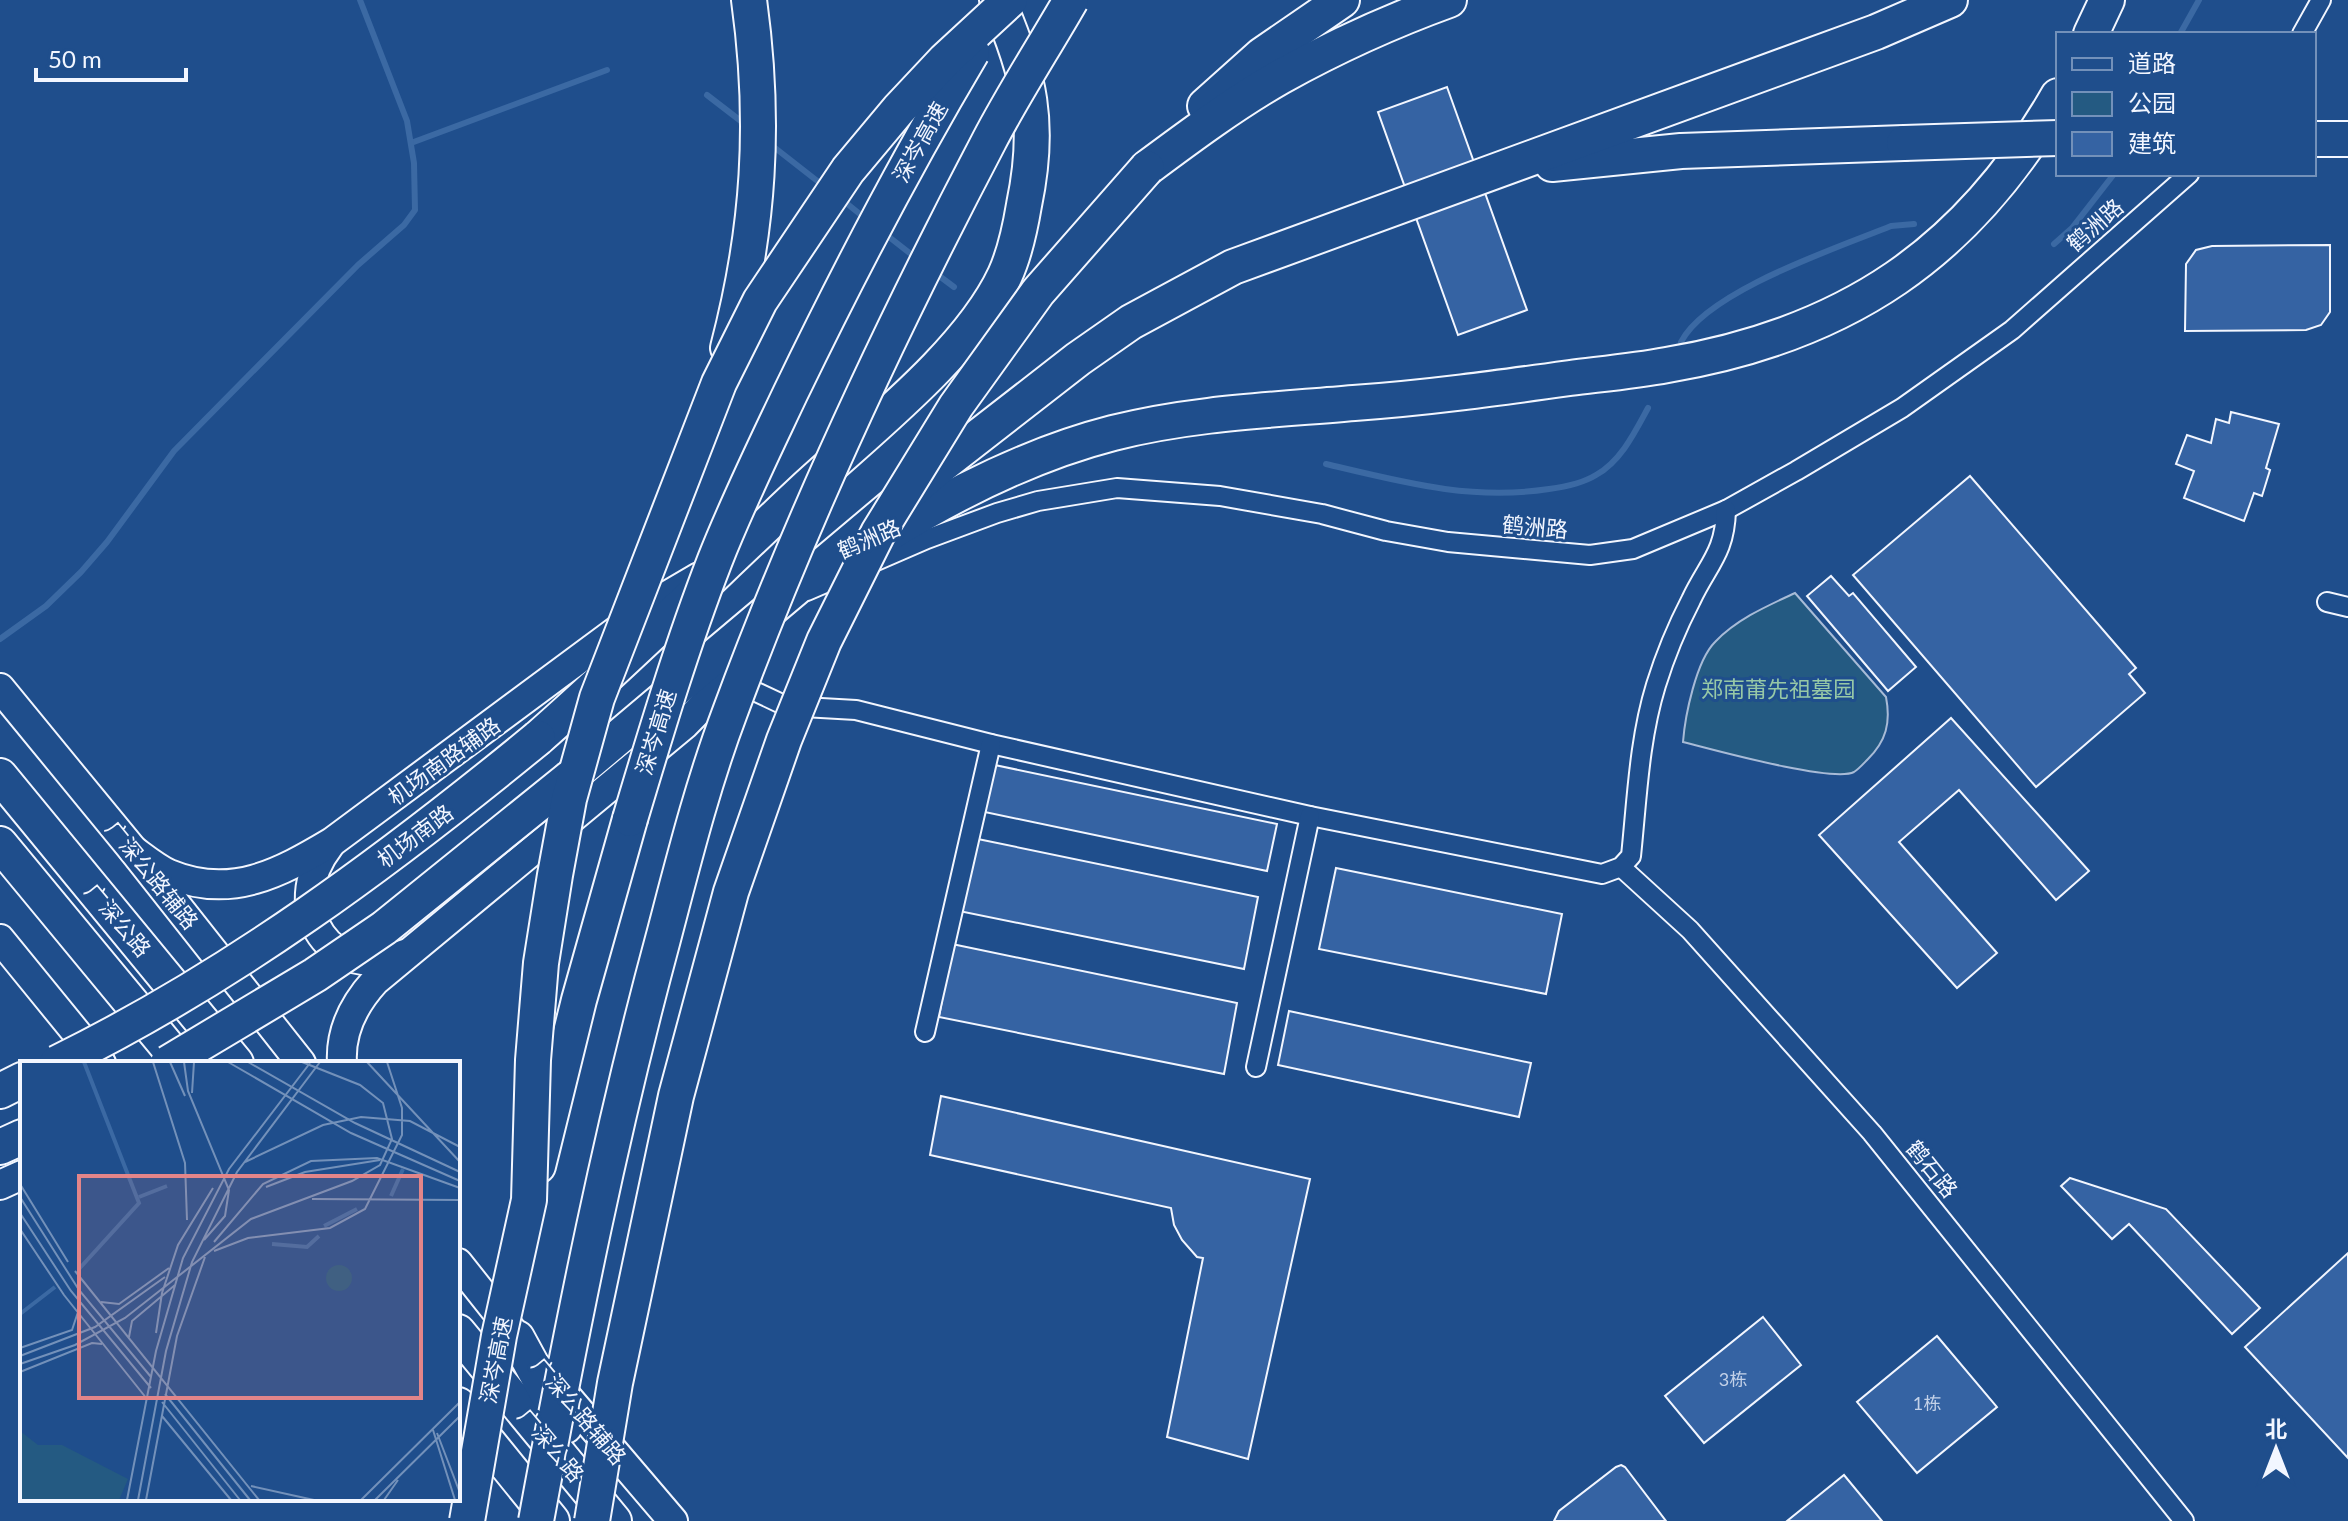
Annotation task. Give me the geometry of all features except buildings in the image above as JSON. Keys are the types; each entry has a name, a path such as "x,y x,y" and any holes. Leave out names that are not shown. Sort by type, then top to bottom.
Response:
{"highway":[{"path":"719,383 744,288 754,219 759,94 749,0"},
{"name":"机场南路","path":"61,1061 112,1036 207,981 289,929 430,826 612,673 939,364 977,320 1006,273 1017,244 1032,167 1030,94 1000,0"},
{"name":"深岑高速","path":"468,1521 499,1336 529,1200 579,1000 669,688 716,558 836,299 1000,0"},
{"path":"529,1200 533,1060 541,963 569,799 597,698 719,383 760,301 848,170 936,69 1010,0"},
{"path":"536,1521 590,1244 643,1014 690,837 729,715 831,464 898,323 990,138 1071,0"},
{"path":"592,1521 615,1383 676,1096 731,892 795,712 824,641 878,533 956,406 1038,292 1210,100 1262,55 1342,0"},
{"path":"1147,168 1217,117 1279,78 1345,43 1449,0"},
{"path":"171,1061 384,928 783,602 943,464 1078,359 1131,322 1233,267 1876,32 1950,0"},
{"path":"2092,32 2107,0"},
{"path":"783,602 900,527 972,488 1030,460 1113,433 1226,415 1423,398 1668,365 1779,337 1830,316 1882,288 1923,259 1966,222 2024,150 2056,99"},
{"path":"1484,175 1582,160 1681,151 2056,138"},
{"path":"2316,139 2348,139"},
{"name":"广深公路","path":"0,776 234,1061"},
{"name":"广深公路","path":"0,844 179,1061"},
{"path":"0,1091 20,1081"},
{"path":"0,1147 20,1138"},
{"name":"广深公路","path":"460,1334 615,1521"},
{"path":"517,1338 615,1521"},
{"name":"广深公路","path":"460,1407 552,1521"}],"main road":[{"name":"机场南路辅路","path":"133,850 166,873 199,882 227,884 259,880 278,873 332,842 653,604 734,555"},
{"path":"342,1061 343,1039 355,1007 375,981 684,725 729,679 783,602"},
{"name":"广深公路辅路","path":"0,688 299,1061"},
{"path":"332,842 311,876 308,893 316,927 340,952 357,959 392,959 408,953"},
{"path":"0,939 99,1061"},
{"path":"0,1185 20,1176"},
{"name":"广深公路辅路","path":"460,1266 517,1338 673,1521"},
{"path":"453,1501 468,1521"}],"street":[{"path":"2303,32 2321,0"},
{"name":"鹤洲路","path":"783,602 927,539 997,513 1061,496 1117,488 1220,496 1322,514 1386,531 1448,542 1590,555 1633,549 1726,510 1902,408 2012,330 2187,176"},
{"path":"729,679 786,706 856,710 991,744 1310,816 1602,874 1621,867 1631,856 1642,745 1655,687 1671,642 1693,596 1720,551 1726,510"},
{"path":"2327,602 2348,607"},
{"path":"925,1032 991,744"},
{"path":"1256,1067 1310,816"},
{"name":"鹤石路","path":"1621,867 1690,930 1872,1133 2184,1521"}],"green space":[{"name":"郑南莆先祖墓园","path":"1795,593 1886,697 1888,715 1883,738 1854,772 1822,773 1798,769 1683,742 1693,689 1708,651 1743,620"}],"waterway":[{"path":"0,639 46,606 81,572 174,451 358,265 404,225 415,210 414,163 407,121 360,0"},
{"path":"2181,32 2199,0"},
{"path":"411,143 607,70"},
{"path":"707,95 746,125"},
{"path":"770,144 825,187"},
{"path":"2054,244 2072,228 2112,176"},
{"path":"840,198 866,219"},
{"path":"1681,342 1695,323 1717,305 1776,273 1891,226 1914,224"},
{"path":"884,233 916,258"},
{"path":"934,272 954,287"},
{"path":"1326,464 1409,483 1464,491 1492,493 1555,488 1585,480 1605,469 1626,445 1648,408"}]}
